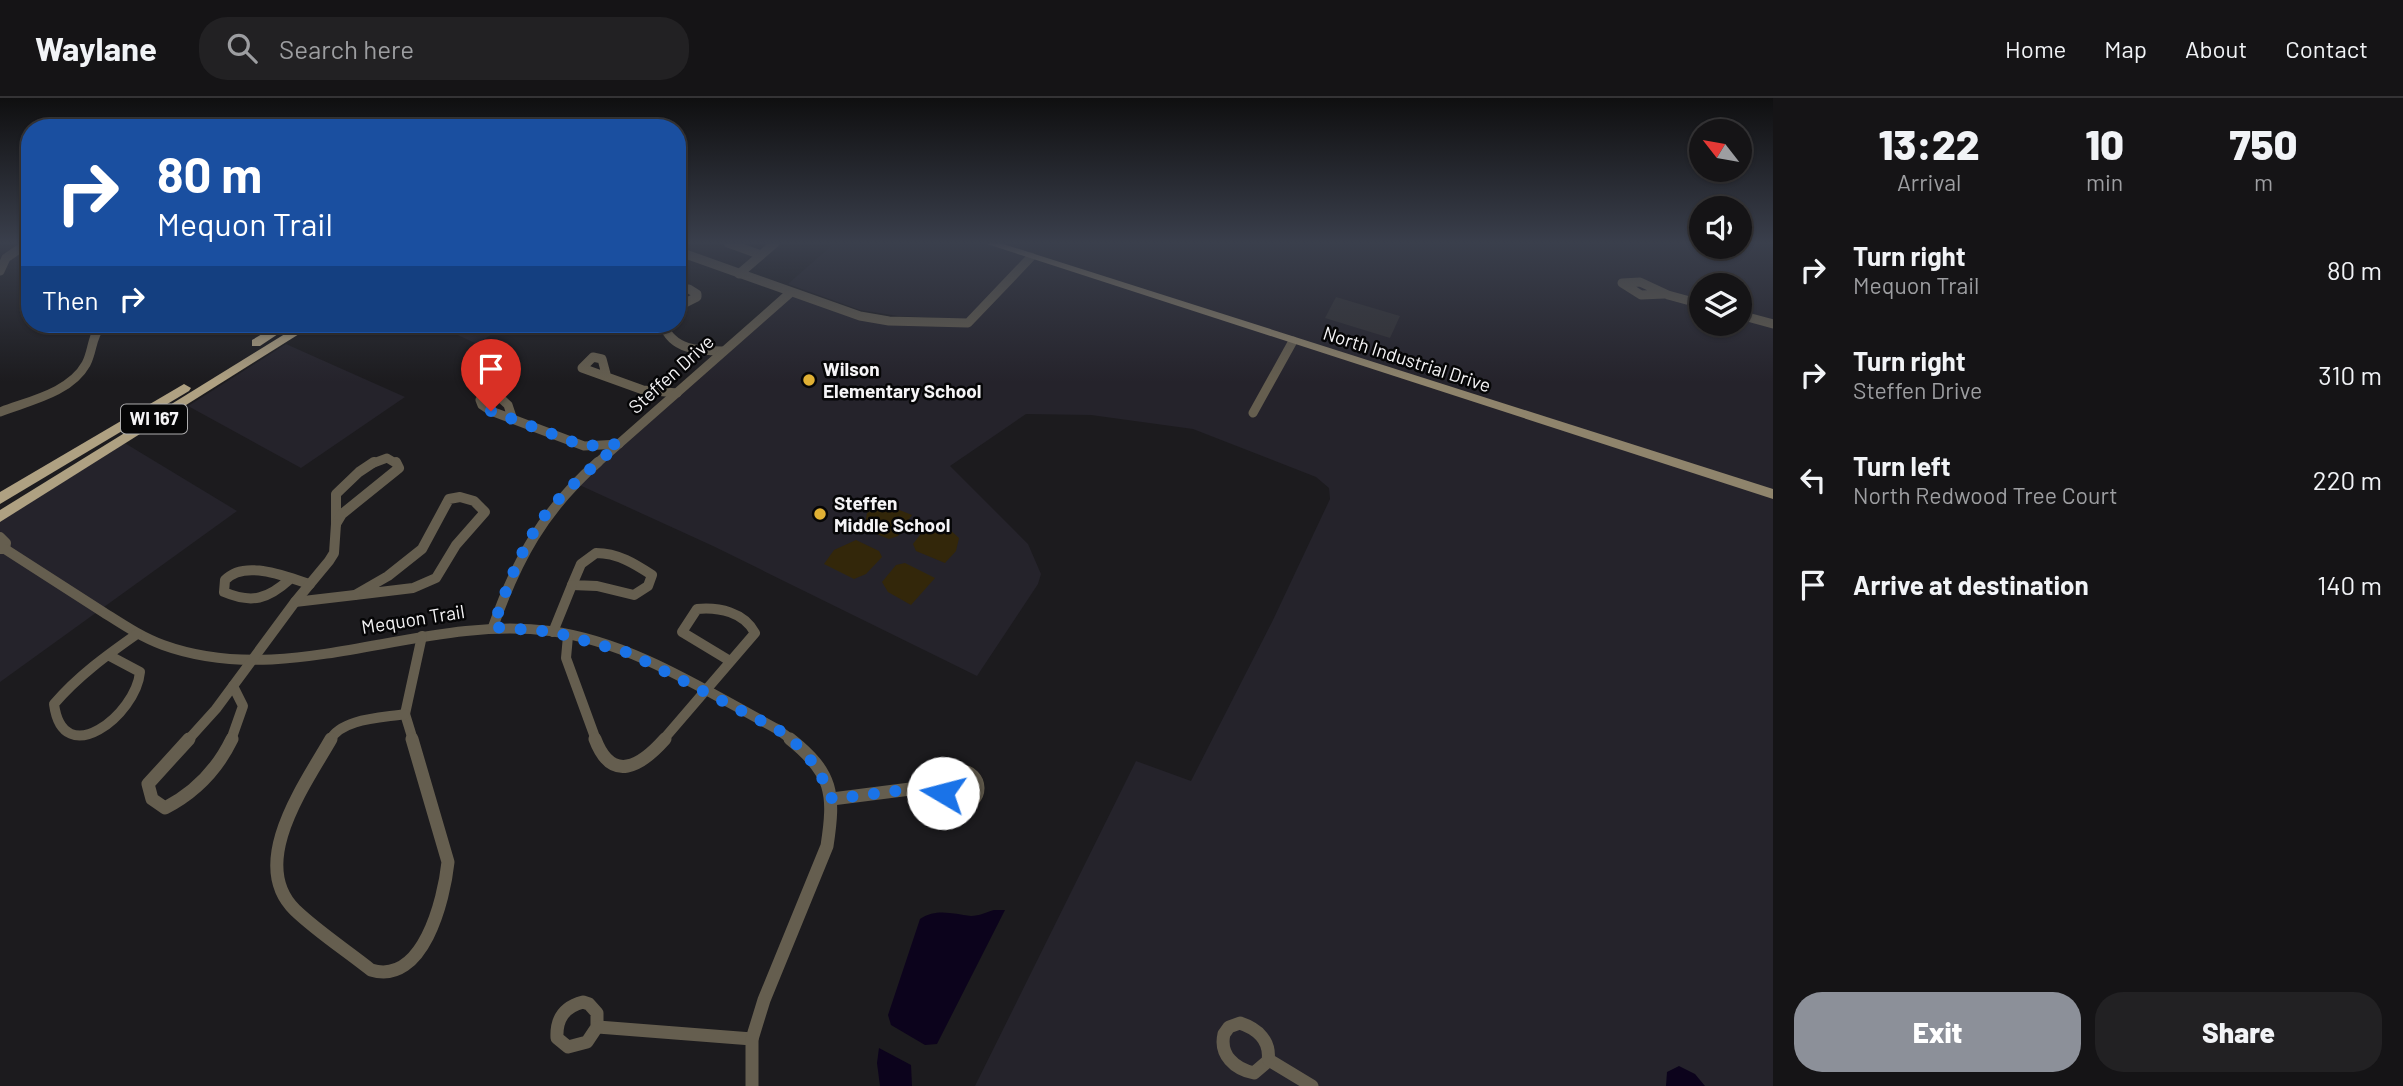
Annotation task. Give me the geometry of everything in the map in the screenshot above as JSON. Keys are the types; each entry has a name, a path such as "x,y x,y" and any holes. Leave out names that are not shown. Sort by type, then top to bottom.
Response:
{"main road":[{"name":"WI 167","path":"0,517 262,346 277,333"},
{"name":"WI 167","path":"0,499 90,444 262,346 290,333"},
{"path":"90,444 103,451"}],"street":[{"path":"686,302 697,297 689,289"},
{"path":"779,289 872,319 968,323 1000,289"},
{"name":"North Industrial Drive","path":"1131,289 1773,494"},
{"name":"Steffen Drive","path":"493,627 509,581 542,520 569,488 790,293"},
{"path":"1664,294 1689,301"},
{"path":"1752,318 1773,324"},
{"path":"0,412 61,386 80,372 96,333"},
{"path":"665,333 673,341 694,350 723,351"},
{"path":"1253,413 1293,341"},
{"path":"606,374 643,390 677,393"},
{"path":"512,417 551,435 584,446 619,444"},
{"path":"233,686 243,706 232,739 218,765 183,800 165,808 153,802 148,793 148,784 233,686 334,553 336,494 374,461 387,458 396,462 399,468 342,514 336,524"},
{"path":"295,602 413,587 436,578 456,545 485,513 479,504 470,498 449,499 422,549 388,576 355,594"},
{"name":"Mequon Trail","path":"2,545 137,634 174,649 252,658 320,654 493,627 553,632 629,653 777,729 797,743 814,761 832,799"},
{"path":"553,632 572,585 582,562 590,555 602,551 638,565 652,575 648,586 634,594 597,586 572,585"},
{"path":"290,579 272,595 256,601 231,596 224,592 223,586 225,580 233,574 250,568 310,584"},
{"path":"568,636 566,658 601,754 610,764 618,767 637,766 648,758 755,632 753,626 717,607 697,609 682,632 730,661"},
{"path":"108,655 140,672 139,686 107,727 95,734 84,736 71,732 61,726 54,716 54,704 65,689 108,655 137,634"},
{"path":"405,714 348,725 334,733 286,819 279,838 277,877 293,908 371,970 383,974 396,972 408,964 424,942 439,907 448,862 405,714 422,636"},
{"path":"752,1086 752,1039 764,1000 827,846 832,799 926,787 942,788"},
{"path":"598,1027 752,1039"},
{"path":"1269,1060 1312,1086"}],"shaded area":[{"path":"802,289 1689,289 1689,336 1752,336 1752,289 1773,289 1773,1086 975,1086 1136,761 1191,781 1273,620 1330,499 1329,488 1316,477 1193,429 1091,415 1026,414 950,466 1028,544 1041,574 1038,584 977,676 713,546 575,483 790,293 860,316 959,319 898,316 860,310"},
{"path":"453,333 494,333 477,344"},
{"path":"286,344 405,397 301,468 188,406"},
{"path":"123,442 237,511 0,682 0,519"},
{"path":"884,504 912,515 898,536 889,539 864,529 867,513"},
{"path":"926,527 949,529 959,538 956,551 945,563 916,551 913,544"},
{"path":"856,540 879,551 882,557 866,574 854,579 824,564 834,550"},
{"path":"905,563 935,578 911,605 888,592 882,582 896,565"},
{"path":"1005,910 937,1044 925,1045 891,1025 888,1015 920,919 939,913 971,916"},
{"path":"879,1048 911,1065 912,1086 880,1086 877,1063"},
{"path":"1679,1066 1695,1074 1705,1086 1666,1086 1667,1072"}],"building":[{"path":"1336,297 1400,316 1390,338 1325,318"}],"place":[{"name":"Wilson Elementary School","path":"809,380"},
{"name":"Steffen Middle School","path":"820,514"}],"route":[{"path":"491,411 584,446 619,444 569,488 542,520 509,581 493,627 553,632 629,653 777,729 797,743 814,761 832,799 926,787 942,788 943,793"}]}
